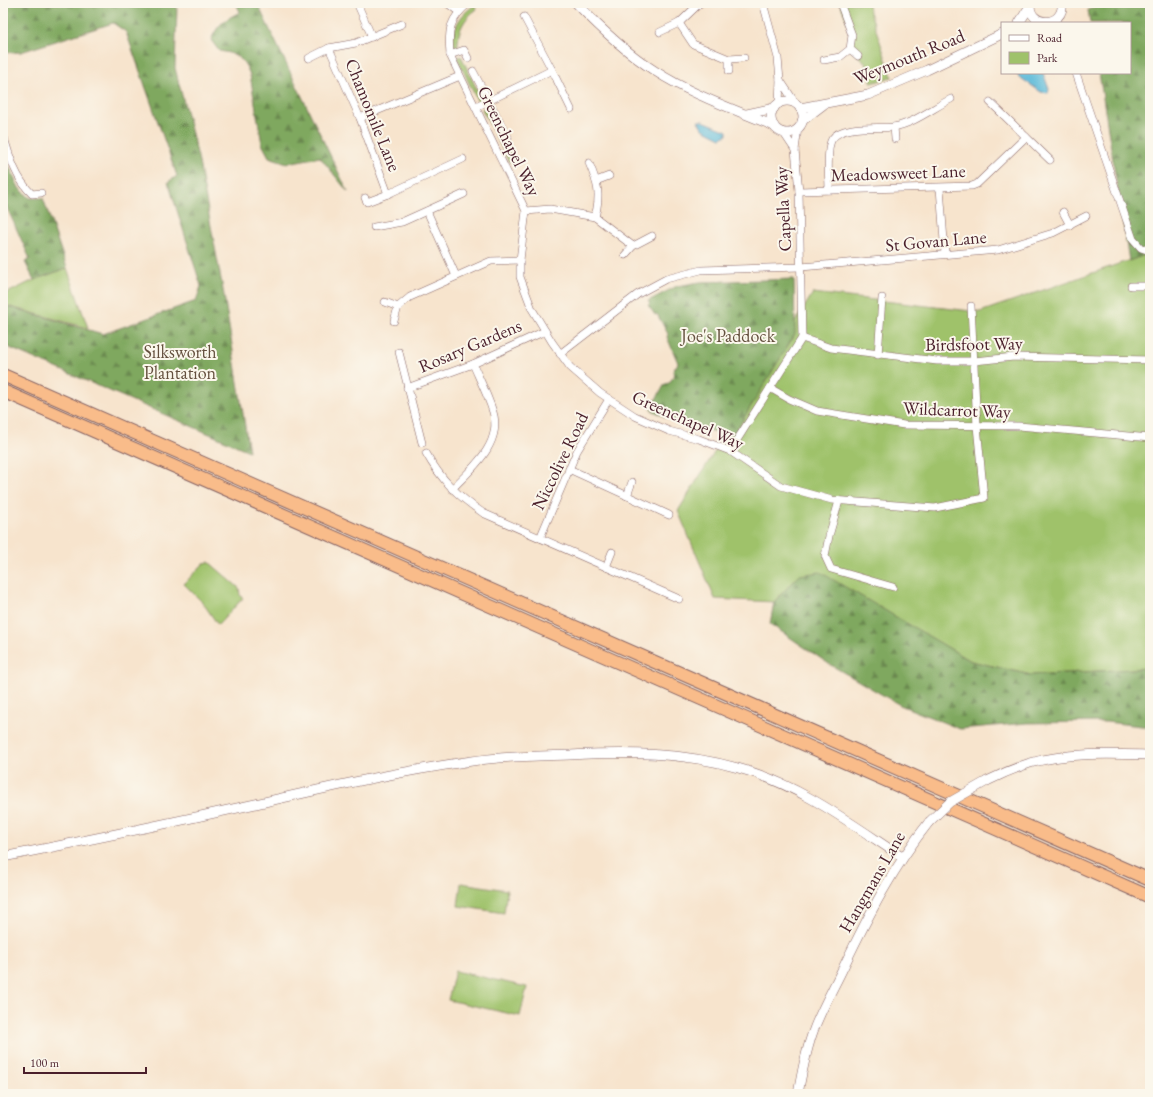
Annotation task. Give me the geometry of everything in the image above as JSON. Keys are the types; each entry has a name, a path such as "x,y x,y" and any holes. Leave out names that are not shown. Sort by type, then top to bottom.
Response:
{"highway":[{"path":"3,375 1150,880"},
{"path":"3,391 1150,897"}],"street":[{"path":"447,3 459,12"},
{"name":"Greenchapel Way","path":"470,3 459,12 452,21 448,36 450,55 526,212 520,260 520,277 532,309 560,354 570,367 609,399 635,416 670,431 699,439 730,451 781,486 839,501 935,508 984,498 977,426"},
{"path":"576,3 608,36 655,71 695,93 747,114 774,126 783,132 791,132 800,124 798,106 780,80"},
{"path":"660,32 679,23 700,3"},
{"path":"763,3 778,58 780,80 776,106 772,119 774,126"},
{"path":"824,60 840,57 850,49 852,35 840,3"},
{"path":"357,4 372,37"},
{"path":"1030,4 1036,18 1041,22"},
{"path":"1020,22 1030,4"},
{"path":"1050,22 1058,17 1063,4"},
{"path":"524,17 571,109"},
{"path":"679,23 693,44 729,59 744,58"},
{"path":"309,58 329,48 356,43 402,24"},
{"name":"Weymouth Road","path":"798,106 826,103 868,94 927,70 1001,34"},
{"name":"Chamomile Lane","path":"329,48 360,118 388,194"},
{"path":"850,49 858,56"},
{"path":"450,55 464,50 468,58"},
{"path":"729,59 729,71"},
{"path":"476,107 552,70"},
{"path":"473,71 508,137"},
{"path":"1076,74 1134,239 1140,248 1150,251"},
{"path":"360,118 460,76"},
{"path":"829,190 829,147 834,137 846,130 894,127 911,120 951,99"},
{"path":"747,114 776,106 787,101 798,106"},
{"path":"990,102 1050,160"},
{"name":"Weymouth Road","path":"800,124 826,103"},
{"name":"Capella Way","path":"800,124 795,150 799,191 802,338"},
{"path":"894,127 895,139"},
{"name":"Capella Way","path":"783,132 795,150"},
{"path":"3,134 10,158 23,185 32,194 41,193"},
{"name":"Meadowsweet Lane","path":"799,191 940,188 977,184 1026,137"},
{"name":"Chamomile Lane","path":"365,198 367,202 388,194 463,159"},
{"path":"589,163 600,194 595,217"},
{"path":"596,181 609,176"},
{"path":"940,188 945,254"},
{"path":"374,227 402,222 464,194"},
{"path":"526,212 550,208 595,217 633,246"},
{"path":"427,211 456,276"},
{"path":"1063,212 1070,224"},
{"name":"St Govan Lane","path":"560,354 638,294 666,279 701,270 801,267 998,250 1053,233 1086,216"},
{"path":"625,256 633,246 652,236"},
{"path":"394,321 398,307 410,297 491,261 520,260"},
{"path":"1131,286 1150,286"},
{"path":"878,355 882,298"},
{"path":"385,302 398,307"},
{"path":"970,306 977,426"},
{"name":"Rosary Gardens","path":"407,388 473,364 545,331"},
{"path":"730,451 802,338"},
{"name":"Birdsfoot Way","path":"802,338 831,348 878,355 937,361 974,361 1014,357 1150,360"},
{"path":"399,352 422,443"},
{"path":"452,489 483,456 493,438 495,424 494,413 473,364"},
{"name":"Wildcarrot Way","path":"770,388 789,399 817,411 904,424 1019,426 1150,438"},
{"name":"Niccolive Road","path":"540,538 577,451 609,399"},
{"name":"Niccolive Road","path":"426,453 436,471 452,489 483,513 679,598"},
{"path":"569,469 669,514"},
{"path":"627,496 632,482"},
{"path":"839,501 828,536 826,556 831,568 893,587"},
{"path":"606,567 612,552"},
{"path":"3,857 133,831 375,778 474,761 523,757 636,753 699,759 739,768 784,784 826,807 902,857"},
{"name":"Hangmans Lane","path":"798,1094 806,1056 814,1029 864,925 902,857 928,822 950,802 987,781 1031,763 1059,757 1150,754"}],"green space":[{"name":"Silksworth Plantation","path":"3,3 180,3 177,6 175,68 198,157 224,295 249,451 3,345 3,305 103,334 196,301 201,286 168,182 177,176 126,32 113,23 21,52 3,53"},
{"path":"236,3 257,3 348,192 320,157 287,163 269,157 262,144 250,75 245,64 235,55 219,51 211,40 216,30 222,23 240,12"},
{"path":"840,3 867,3 892,77 872,83 865,62 850,49 852,35"},
{"path":"1102,3 1150,3 1150,253 1129,261 1099,74 1131,74 1131,22 1090,22 1088,10"},
{"path":"475,5 477,9 468,16 462,26 458,48 454,49 453,36 457,24 465,13"},
{"path":"461,56 482,100 478,102 457,58"},
{"path":"487,107 514,160 509,162 482,109"},
{"path":"3,153 19,188 30,198 43,198 67,268 34,280 25,262 30,259 3,199"},
{"path":"1150,253 1150,668 1031,675 971,661 919,631 797,577 774,602 715,599 678,511 813,293 980,312"},
{"path":"67,268 88,328 3,305 3,295 34,280"},
{"name":"Joe's Paddock","path":"794,279 795,334 731,439 702,427 671,420 650,409 665,384 669,383 674,376 673,371 678,363 667,337 668,334 657,314 655,315 648,305 650,304 648,301 677,286 700,282"},
{"path":"209,562 239,588 240,595 243,598 218,625 203,603 184,584 204,563"},
{"path":"820,572 971,661 1031,675 1150,668 1150,727 1106,722 1027,723 960,729 900,705 829,664 770,624 774,602 799,575"},
{"path":"461,883 507,890 504,913 458,906"},
{"path":"455,971 527,987 520,1016 448,1000"}],"water":[{"path":"1018,74 1043,74 1049,89 1048,93 1041,92 1018,76"},
{"path":"698,121 703,121 727,131 727,135 721,138 703,129"}]}
